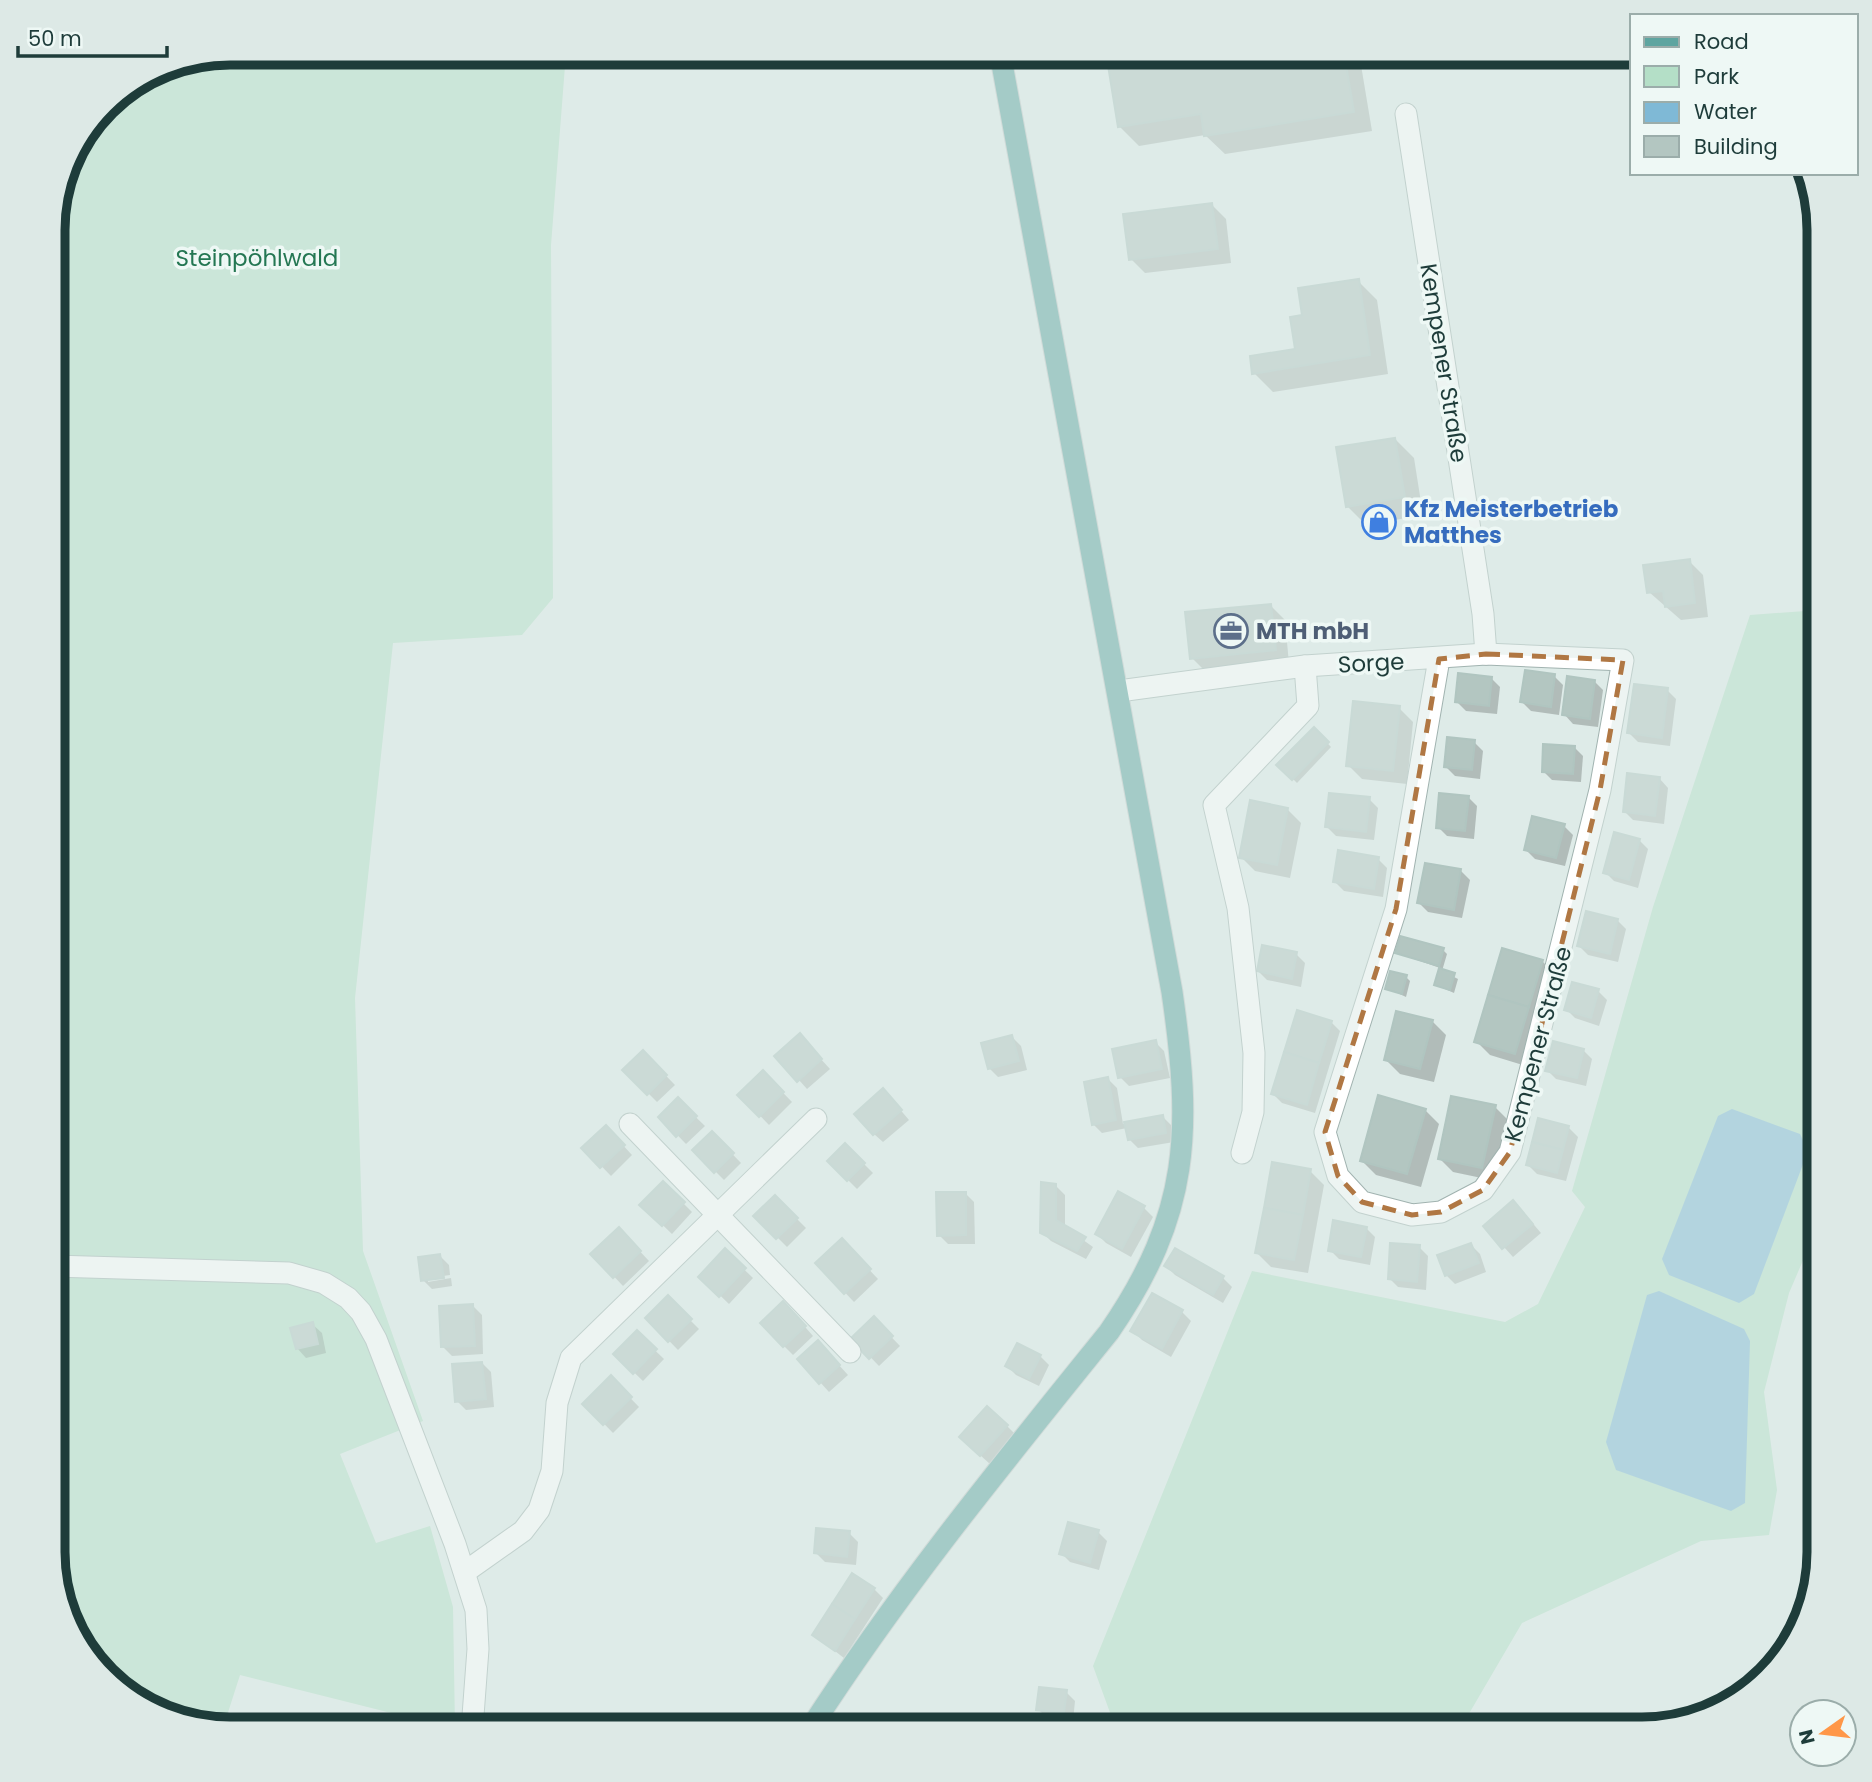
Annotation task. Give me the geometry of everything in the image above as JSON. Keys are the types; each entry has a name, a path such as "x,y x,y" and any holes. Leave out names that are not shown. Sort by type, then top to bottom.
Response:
{"main road":[{"path":"818,1717 884,1616 932,1552 1109,1332 1151,1264 1172,1209 1184,1134 1180,1045 1119,691 1002,65"}],"street":[{"name":"Kempener Straße","path":"1406,114 1483,614 1486,654"},
{"name":"Sorge","path":"1119,691 1305,666 1486,654 1623,660"},
{"name":"Kempener Straße","path":"1439,659 1396,909 1325,1132 1338,1176 1362,1202 1412,1215 1441,1212 1483,1190 1510,1152 1597,804 1623,660"},
{"path":"1241,1153 1253,1112 1254,1053 1238,908 1214,805 1308,706 1305,666"},
{"path":"465,1572 523,1531 539,1510 552,1471 557,1403 571,1359 816,1119"},
{"path":"630,1124 850,1352"},
{"path":"65,1266 289,1273 324,1283 348,1298 361,1312 376,1339 465,1572 476,1610 478,1649 473,1717"}],"highlighted area":[{"path":"1486,654 1623,660 1600,790 1510,1152 1483,1190 1441,1212 1412,1215 1362,1202 1338,1176 1325,1132 1396,909 1439,659"}],"green space":[{"name":"Steinpöhlwald","path":"219,65 565,65 551,245 553,598 522,635 393,643 355,998 363,1251 423,1421 340,1454 376,1543 430,1526 453,1607 455,1717 407,1717 240,1675 227,1717 187,1712 147,1695 113,1669 93,1644 77,1615 70,1595 65,1563 65,219 70,187 77,167 93,138 121,106 157,82 187,70"},
{"path":"1807,611 1807,1251 1789,1293 1764,1392 1777,1490 1769,1535 1701,1541 1522,1623 1467,1717 1112,1717 1093,1666 1252,1271 1505,1322 1538,1304 1585,1207 1572,1191 1653,907 1750,615"}],"water":[{"path":"1732,1109 1800,1134 1807,1149 1754,1294 1739,1303 1669,1275 1662,1259 1718,1116"},
{"path":"1659,1291 1744,1329 1750,1341 1745,1503 1731,1511 1616,1470 1606,1442 1647,1295"}],"building":[{"path":"1108,65 1346,65 1354,112 1204,136 1201,114 1118,127"},
{"path":"1212,203 1218,249 1129,260 1123,214"},
{"path":"1359,279 1370,355 1252,374 1250,356 1295,349 1290,317 1302,315 1298,288"},
{"path":"1395,438 1405,497 1346,507 1336,447"},
{"path":"1690,559 1695,603 1665,607 1663,591 1647,593 1643,565"},
{"name":"MTH mbH","path":"1271,604 1276,650 1190,659 1185,612"},
{"path":"1525,670 1555,674 1551,707 1520,702"},
{"path":"1458,673 1492,677 1489,706 1455,702"},
{"path":"1567,676 1595,680 1590,719 1562,715"},
{"path":"1634,684 1668,688 1662,738 1627,733"},
{"path":"1353,701 1400,706 1393,771 1346,766"},
{"path":"1314,727 1329,742 1292,780 1276,765"},
{"path":"1447,737 1475,740 1472,770 1444,767"},
{"path":"1543,744 1575,746 1573,774 1542,772"},
{"path":"1627,773 1660,777 1655,816 1623,812"},
{"path":"1329,793 1370,797 1366,832 1325,827"},
{"path":"1439,793 1469,796 1465,831 1436,828"},
{"path":"1250,800 1288,808 1277,865 1239,858"},
{"path":"1532,816 1565,824 1556,858 1524,850"},
{"path":"1614,832 1640,839 1629,880 1603,873"},
{"path":"1338,850 1379,857 1374,889 1333,882"},
{"path":"1425,863 1461,869 1454,910 1417,903"},
{"path":"1586,911 1618,919 1610,954 1577,946"},
{"path":"1400,936 1444,948 1439,966 1395,953"},
{"path":"1262,945 1297,952 1292,979 1257,971"},
{"path":"1502,948 1543,960 1529,1007 1488,995"},
{"path":"1439,968 1455,973 1450,990 1434,985"},
{"path":"1390,971 1407,975 1402,994 1385,989"},
{"path":"1572,982 1599,989 1591,1018 1564,1010"},
{"path":"1488,995 1529,1007 1515,1054 1474,1042"},
{"path":"1297,1010 1332,1021 1319,1063 1284,1052"},
{"path":"1396,1011 1433,1020 1420,1069 1384,1060"},
{"path":"800,1033 822,1059 797,1082 774,1056"},
{"path":"1012,1035 1019,1061 988,1069 981,1043"},
{"path":"1156,1040 1162,1069 1118,1078 1112,1049"},
{"path":"1553,1041 1584,1049 1577,1078 1545,1071"},
{"path":"643,1050 667,1075 647,1095 622,1070"},
{"path":"1284,1052 1319,1063 1307,1105 1271,1094"},
{"path":"763,1070 784,1092 759,1117 737,1095"},
{"path":"1108,1077 1116,1120 1092,1125 1084,1082"},
{"path":"883,1088 902,1110 873,1135 854,1114"},
{"path":"1378,1095 1426,1109 1407,1174 1360,1161"},
{"path":"1451,1096 1496,1105 1482,1168 1438,1159"},
{"path":"678,1097 697,1116 676,1137 658,1117"},
{"path":"1163,1115 1166,1133 1128,1140 1124,1122"},
{"path":"1538,1118 1569,1126 1563,1150 1532,1142"},
{"path":"606,1125 625,1145 600,1168 581,1148"},
{"path":"712,1131 734,1153 714,1173 692,1150"},
{"path":"1532,1142 1563,1150 1557,1173 1526,1165"},
{"path":"845,1143 865,1163 847,1181 827,1161"},
{"path":"1272,1162 1311,1169 1303,1215 1264,1208"},
{"path":"663,1181 685,1202 662,1226 639,1205"},
{"path":"1041,1182 1056,1184 1056,1220 1086,1237 1077,1251 1040,1233"},
{"path":"1118,1191 1145,1206 1122,1249 1095,1234"},
{"path":"936,1192 966,1192 966,1235 937,1236"},
{"path":"775,1195 798,1218 776,1239 753,1216"},
{"path":"1513,1200 1533,1224 1502,1249 1483,1226"},
{"path":"1264,1208 1303,1215 1294,1260 1255,1253"},
{"path":"1333,1220 1367,1227 1361,1257 1328,1251"},
{"path":"619,1227 641,1251 613,1278 590,1254"},
{"path":"842,1238 871,1269 844,1294 815,1263"},
{"path":"1390,1243 1420,1245 1417,1282 1388,1279"},
{"path":"1471,1243 1479,1263 1445,1276 1437,1255"},
{"path":"725,1248 746,1268 719,1297 698,1277"},
{"path":"1175,1248 1224,1276 1213,1295 1164,1266"},
{"path":"440,1254 444,1278 421,1281 418,1257"},
{"path":"1152,1293 1183,1310 1162,1349 1130,1331"},
{"path":"668,1295 692,1319 668,1342 645,1318"},
{"path":"783,1301 806,1326 783,1347 760,1323"},
{"path":"473,1304 475,1346 441,1347 439,1306"},
{"path":"874,1316 893,1336 869,1359 850,1339"},
{"path":"313,1322 318,1344 296,1349 290,1328"},
{"path":"637,1330 657,1349 633,1374 613,1354"},
{"path":"818,1340 840,1365 819,1384 797,1359"},
{"path":"1017,1343 1041,1355 1029,1379 1005,1366"},
{"path":"482,1362 486,1399 455,1402 452,1364"},
{"path":"611,1375 632,1397 603,1425 582,1404"},
{"path":"987,1406 1008,1425 980,1456 959,1437"},
{"path":"1068,1522 1099,1530 1090,1563 1059,1554"},
{"path":"816,1528 850,1531 847,1557 814,1553"},
{"path":"852,1573 875,1588 855,1619 832,1604"},
{"path":"832,1604 855,1619 835,1651 812,1635"},
{"path":"1039,1687 1067,1690 1064,1713 1036,1710"}],"place":[{"name":"Kfz Meisterbetrieb Matthes","path":"1379,522"},
{"name":"MTH mbH","path":"1231,631"}]}
